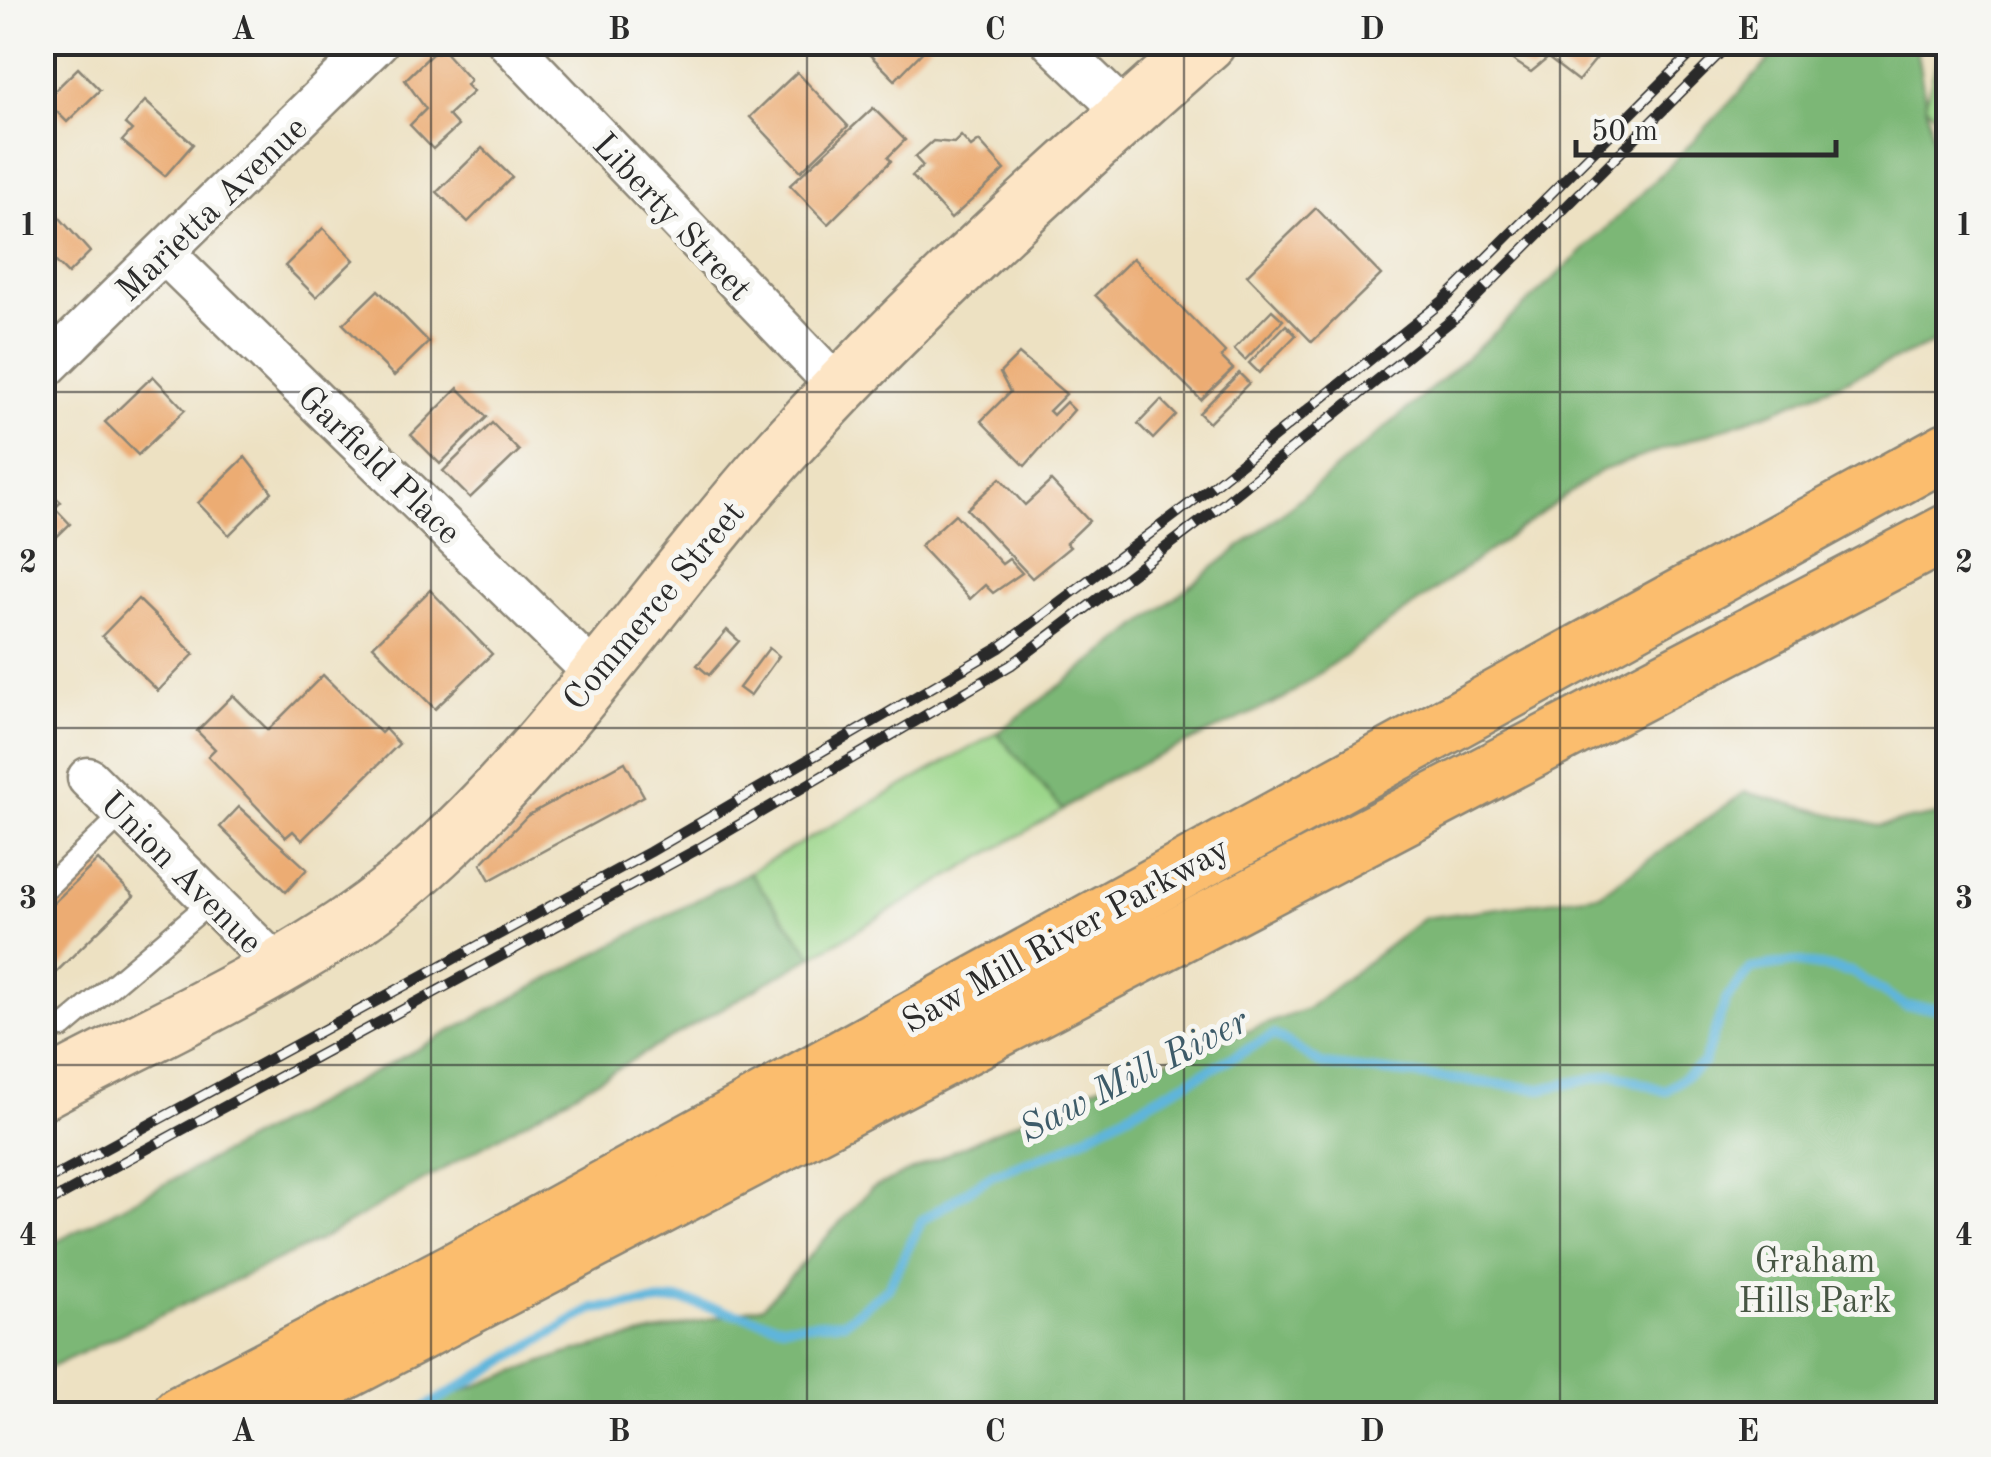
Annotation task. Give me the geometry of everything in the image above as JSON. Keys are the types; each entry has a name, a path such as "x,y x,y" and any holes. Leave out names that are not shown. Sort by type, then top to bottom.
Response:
{"highway":[{"name":"Saw Mill River Parkway","path":"180,1414 454,1271 1948,450"},
{"name":"Saw Mill River Parkway","path":"264,1414 1948,532"}],"main road":[{"name":"Commerce Street","path":"42,1092 276,965 358,915 420,868 494,793 767,468 840,389 1127,114 1208,42"}],"street":[{"name":"Marietta Avenue","path":"42,371 378,42"},
{"name":"Liberty Street","path":"508,42 840,389"},
{"path":"1052,42 1127,114"},
{"name":"Garfield Place","path":"165,254 595,674"},
{"name":"Union Avenue","path":"88,778 276,965"}],"lane":[{"path":"42,892 124,814"},
{"path":"63,1028 212,901"}],"green space":[{"path":"1784,43 1920,43 1917,54 1932,136 1948,163 1948,337 1776,410 1600,471 1285,698 1108,779 1063,810 997,733 1206,574 1409,408 1602,232 1695,140"},
{"path":"1941,43 1948,43 1948,128 1925,105"},
{"path":"997,733 1063,810 813,956 749,872"},
{"name":"Graham Hills Park","path":"1745,792 1878,826 1948,813 1948,1414 398,1414 565,1354 763,1306 871,1189 1079,1093 1307,1009 1424,918 1600,894"},
{"path":"749,872 813,956 318,1241 43,1371 43,1249"}],"building":[{"path":"878,42 932,42 895,80 870,55"},
{"path":"1485,42 1610,42 1578,81 1548,58 1531,72"},
{"path":"444,51 470,80 466,85 473,92 448,115 458,126 433,149 410,125 426,109 405,80 433,53"},
{"path":"78,68 100,90 67,122 45,100"},
{"path":"797,72 848,126 801,171 750,117"},
{"path":"145,101 193,144 165,176 122,141 132,130 125,124"},
{"path":"873,108 905,140 888,157 891,161 828,224 790,185"},
{"path":"961,136 971,147 979,141 1005,170 951,219 912,176 923,166 915,157 933,141 954,143"},
{"path":"42,147 59,165 42,181"},
{"path":"482,148 512,177 468,222 437,192"},
{"path":"1316,208 1381,275 1312,342 1247,275"},
{"path":"52,209 90,252 68,274 45,251 42,254 42,219"},
{"path":"323,228 354,260 316,297 285,266"},
{"path":"1133,258 1225,352 1221,357 1233,369 1201,400 1095,295"},
{"path":"378,290 429,342 394,376 343,324"},
{"path":"1272,310 1283,320 1245,360 1234,349"},
{"path":"1286,325 1296,335 1259,373 1249,363"},
{"path":"1019,354 1066,394 1049,411 1053,415 1066,402 1074,410 1025,466 981,421 1010,392 1000,373"},
{"path":"1239,373 1249,383 1209,423 1199,413"},
{"path":"153,376 185,410 138,455 105,422"},
{"path":"458,388 487,417 440,464 411,435"},
{"path":"1161,400 1176,415 1153,439 1138,424"},
{"path":"492,423 519,451 470,498 443,471"},
{"path":"245,457 272,492 229,535 198,503"},
{"path":"1000,478 1025,505 1051,481 1089,521 1066,543 1070,547 1032,578 967,509"},
{"path":"46,489 61,502 55,508 70,524 42,551 42,493"},
{"path":"955,514 1002,564 1009,559 1022,573 993,593 985,585 970,599 920,546"},
{"path":"430,590 492,654 435,709 373,646"},
{"path":"138,599 194,654 158,691 102,636"},
{"path":"727,630 739,641 709,675 697,665"},
{"path":"769,648 779,656 750,696 739,688"},
{"path":"323,675 381,733 385,729 399,744 302,840 293,831 286,837 208,756 215,749 197,731 233,695 268,730"},
{"path":"625,762 644,796 490,880 481,864 527,816"},
{"path":"239,807 307,869 286,892 220,827"},
{"path":"98,860 134,896 42,986 42,914"}],"waterway":[{"name":"Saw Mill River","path":"414,1414 593,1309 680,1300 782,1325 844,1322 888,1288 922,1220 994,1174 1062,1149 1274,1035 1323,1065 1541,1089 1614,1074 1665,1091 1703,1064 1726,1000 1751,969 1795,962 1852,972 1905,1006 1948,1009"}],"railway":[{"path":"42,1183 650,852 999,648 1209,489 1443,301 1703,42"},
{"path":"42,1206 698,849 1011,665 1222,505 1457,316 1731,42"}]}
